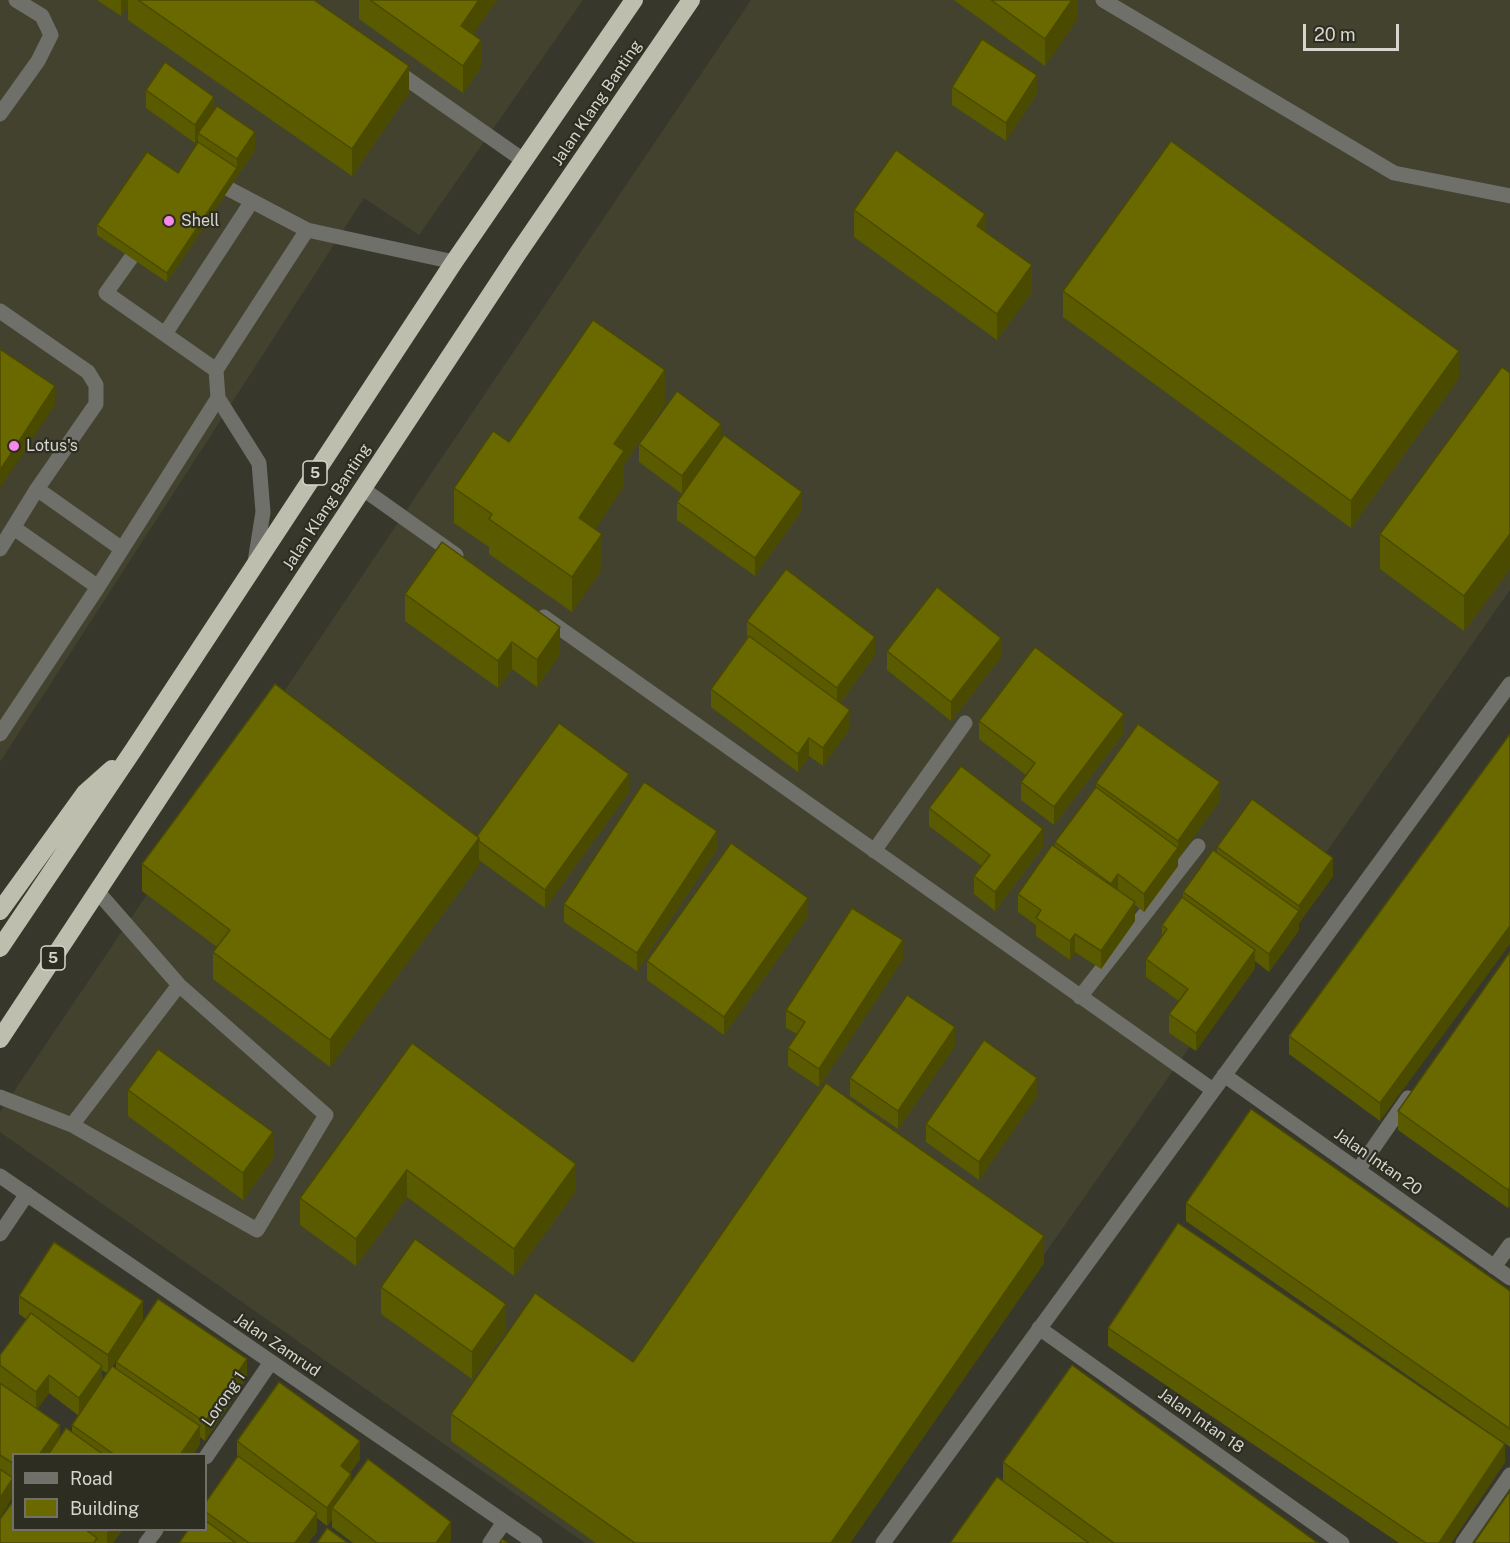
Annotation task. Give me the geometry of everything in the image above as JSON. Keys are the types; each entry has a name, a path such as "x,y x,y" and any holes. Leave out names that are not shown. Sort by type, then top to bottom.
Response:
{"highway":[{"name":"Jalan Klang Banting","path":"0,948 134,749 454,262 634,0"},
{"name":"Jalan Klang Banting","path":"3,1031 510,266 691,0"},
{"path":"0,911 85,793 134,749"}],"street":[{"path":"0,114 38,61 51,35 42,16 16,0"},
{"path":"1103,0 1394,173 1510,196"},
{"path":"381,60 523,160"},
{"path":"229,189 307,230 454,262"},
{"path":"165,334 252,201"},
{"path":"255,565 263,512 259,463 218,398 216,370 307,230"},
{"path":"131,258 106,293 216,370"},
{"path":"0,311 88,372 96,385 96,404 37,489 0,549"},
{"path":"0,734 98,587 218,398"},
{"path":"37,489 122,549"},
{"path":"363,489 469,564"},
{"path":"14,528 98,587"},
{"path":"536,612 1213,1090"},
{"path":"883,1543 1510,684"},
{"path":"874,851 964,723"},
{"path":"1080,997 1198,846"},
{"path":"0,1097 72,1125 257,1230 326,1115 179,985 97,891"},
{"path":"72,1125 179,985"},
{"name":"Jalan Intan 20","path":"1224,1075 1510,1278"},
{"path":"1358,1170 1417,1085"},
{"name":"Jalan Zamrud","path":"0,1176 535,1543"},
{"path":"0,1234 27,1194"},
{"path":"1494,1267 1510,1245"},
{"name":"Jalan Intan 18","path":"1040,1328 1342,1543"},
{"name":"Lorong 1","path":"207,1456 271,1362"},
{"path":"1462,1543 1510,1475"},
{"path":"490,1543 504,1522"},
{"path":"146,1543 155,1531"}],"shaded area":[{"path":"0,0 583,0 419,235 364,198 0,762"},
{"path":"751,0 1510,0 1510,590 842,1543 585,1543 0,1132 0,1112"}],"building":[{"path":"138,0 314,0 409,66 352,149"},
{"path":"370,0 479,0 461,26 481,40 463,66"},
{"path":"991,0 1072,0 1045,39"},
{"path":"982,39 1037,75 1006,123 952,87"},
{"path":"165,62 214,97 195,125 146,90"},
{"path":"217,106 255,132 237,159 198,133"},
{"path":"1171,141 1459,351 1351,501 1063,291"},
{"path":"198,142 237,168 167,273 97,225 147,152 178,173"},
{"path":"896,150 985,214 977,226 1032,265 997,314 854,210"},
{"path":"593,320 665,370 614,444 624,451 579,518 602,534 572,577 489,519 492,514 454,488 493,431 509,442"},
{"name":"Lotus's","path":"0,349 55,386 0,470"},
{"path":"1502,367 1510,373 1510,534 1464,596 1380,534"},
{"path":"677,391 721,424 682,476 639,444"},
{"path":"724,435 802,492 755,558 677,502"},
{"path":"442,542 560,627 537,660 512,642 498,661 405,594"},
{"path":"786,569 875,637 837,688 747,621"},
{"path":"937,587 1001,638 951,702 887,651"},
{"path":"749,636 850,710 823,748 809,738 798,754 711,689"},
{"path":"1035,647 1124,714 1054,807 1021,782 1035,763 979,721"},
{"path":"275,684 479,838 330,1040 213,952 230,930 142,864"},
{"path":"559,723 629,774 545,890 479,841 477,836"},
{"path":"1138,724 1220,782 1178,841 1096,783"},
{"path":"1510,734 1510,926 1380,1103 1289,1036"},
{"path":"961,766 1043,829 995,892 974,876 990,855 929,808"},
{"path":"644,782 717,831 637,953 564,904"},
{"path":"1096,787 1178,848 1144,894 1118,874 1111,884 1055,842"},
{"path":"1252,799 1333,858 1299,906 1217,847"},
{"path":"731,843 808,898 724,1017 647,961"},
{"path":"1052,845 1135,902 1101,951 1075,934 1070,941 1036,918 1041,910 1018,894"},
{"path":"1213,850 1299,911 1269,954 1183,892"},
{"path":"1182,897 1255,950 1196,1033 1169,1014 1188,989 1146,959 1167,929 1162,925"},
{"path":"852,908 903,940 819,1069 788,1048 805,1022 786,1010"},
{"path":"1510,952 1510,1187 1508,1190 1398,1111"},
{"path":"907,995 955,1027 898,1111 850,1078"},
{"path":"984,1040 1037,1078 979,1162 926,1124"},
{"path":"412,1043 576,1164 514,1249 407,1170 356,1239 300,1198"},
{"path":"158,1049 273,1132 243,1173 128,1090"},
{"path":"826,1083 1044,1236 831,1543 635,1543 451,1414 535,1293 633,1362"},
{"path":"1251,1109 1510,1291 1510,1429 1186,1203"},
{"path":"1178,1223 1505,1444 1439,1543 1426,1543 1108,1328"},
{"path":"415,1239 506,1304 472,1352 381,1287"},
{"path":"54,1242 143,1301 108,1355 19,1296"},
{"path":"158,1299 247,1359 205,1422 116,1362"},
{"path":"31,1313 102,1366 79,1398 49,1375 36,1392 0,1365 0,1355"},
{"path":"1072,1365 1318,1543 1114,1543 1003,1462"},
{"path":"112,1366 200,1426 181,1453 112,1453 72,1425"},
{"path":"279,1382 360,1441 341,1466 351,1474 327,1508 237,1441"},
{"path":"0,1383 60,1425 40,1453 12,1453 12,1463 0,1455"},
{"path":"66,1428 101,1453 49,1453"},
{"path":"238,1456 317,1513 295,1543 249,1543 207,1513 207,1501"},
{"path":"368,1459 451,1522 436,1543 377,1543 332,1508"},
{"path":"0,1469 12,1480 0,1498"},
{"path":"997,1477 1089,1543 950,1543"},
{"path":"1510,1491 1510,1543 1474,1543"},
{"path":"12,1503 12,1531 87,1531 97,1538 94,1543 2,1543 0,1542 0,1519"},
{"path":"207,1522 236,1543 179,1543 187,1531 207,1531"},
{"path":"327,1528 348,1543 317,1543"}],"place":[{"name":"Shell","path":"169,221"},
{"name":"Lotus's","path":"14,446"}]}
